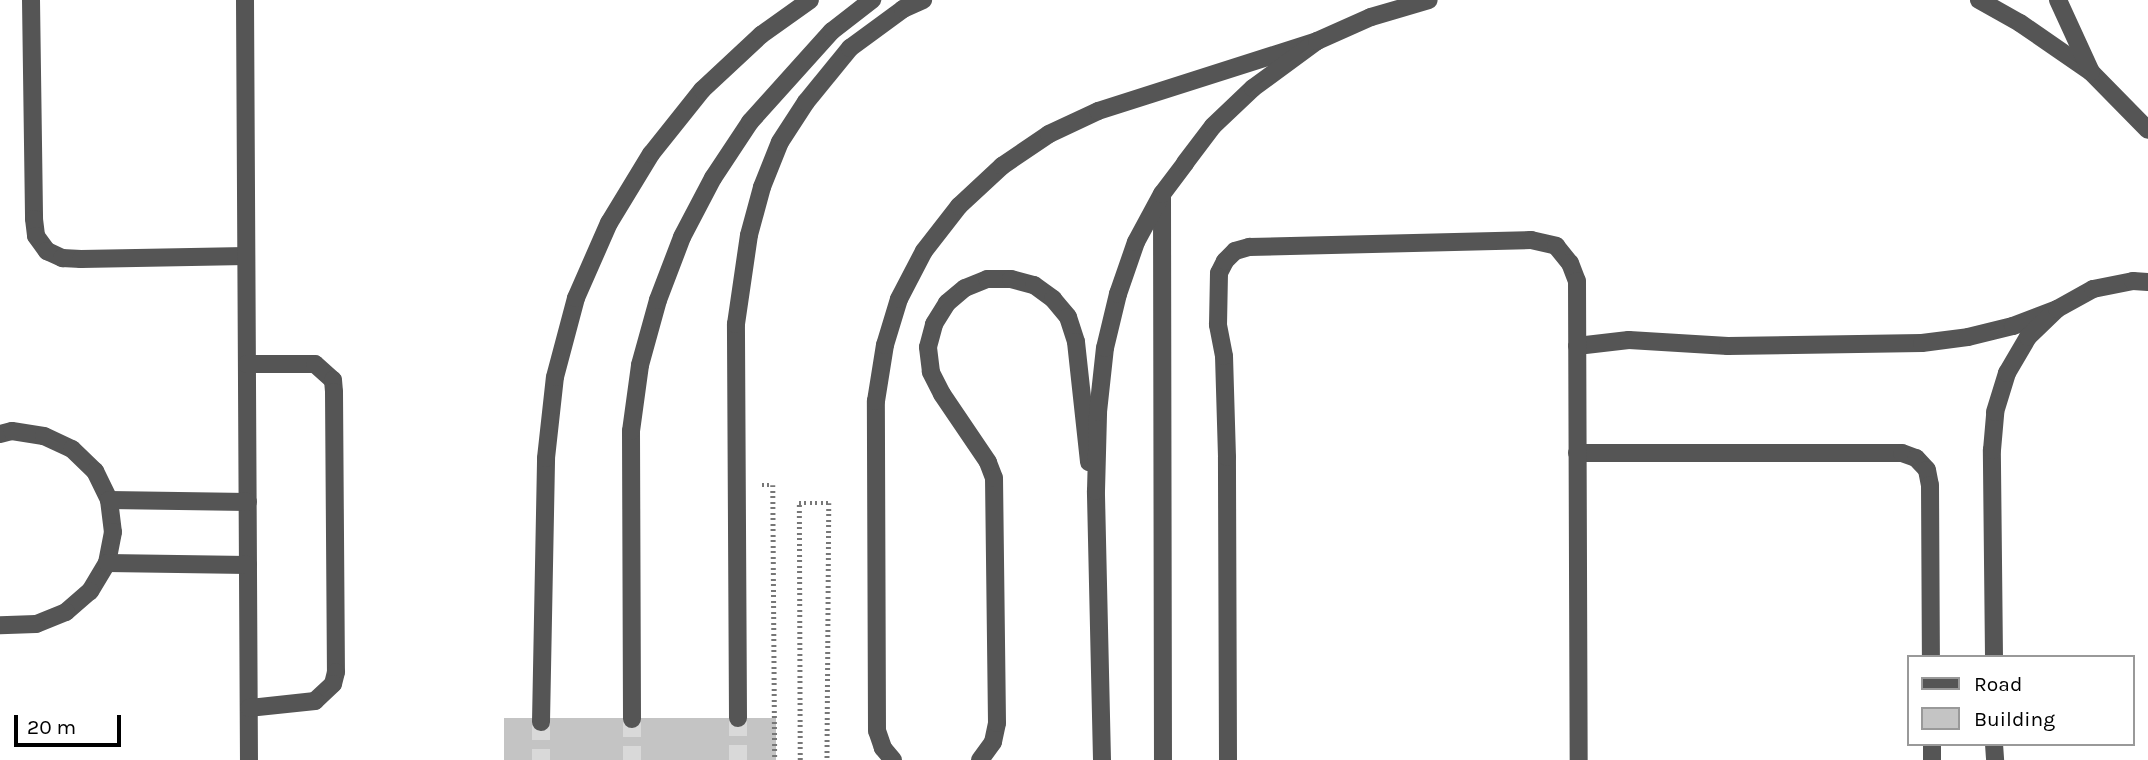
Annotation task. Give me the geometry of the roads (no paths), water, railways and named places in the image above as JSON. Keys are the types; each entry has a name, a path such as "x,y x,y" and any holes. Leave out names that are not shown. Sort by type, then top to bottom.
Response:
{"street":[{"path":"31,0 34,219 36,236 47,251 62,258 81,259 246,256"},
{"path":"245,0 249,760"},
{"path":"541,722 546,458 555,377 576,298 609,223 651,154 702,90 761,35 810,0"},
{"path":"632,719 631,431 640,365 658,300 682,237 713,178 750,122 832,31 872,0"},
{"path":"738,718 736,324 749,234 762,187 780,142 806,102 850,48 903,9 923,0"},
{"path":"893,760 883,748 877,730 876,401 888,333 899,299 924,251 959,206 1002,166 1049,134 1098,111 1317,41 1371,18 1429,0"},
{"path":"1979,0 2020,23 2091,72 2148,130"},
{"path":"2058,0 2091,72"},
{"path":"832,31 850,48"},
{"path":"1102,760 1096,491 1098,412 1105,348 1118,294 1136,242 1161,194 1213,126 1253,88 1317,41"},
{"path":"1161,194 1163,760"},
{"path":"1228,760 1227,457 1224,356 1218,325 1219,273 1235,251 1249,247 1531,240 1556,246 1570,263 1577,281 1579,760"},
{"path":"980,760 993,742 997,723 993,478 988,462 942,394 931,372 928,347 934,324 947,303 965,288 987,279 1011,279 1034,285 1053,299 1068,317 1076,342 1084,432 1096,491"},
{"path":"1577,346 1629,340 1728,346 1922,343 1968,337 2013,326 2057,309 2093,289 2133,281 2148,282"},
{"path":"1994,655 1992,450 1995,412 2007,373 2028,337 2057,309"},
{"path":"247,364 315,364 333,380 336,672 333,684 315,701 249,708"},
{"path":"0,434 12,432 44,436 72,449 95,471 109,500 113,532 107,564 90,591 66,612 36,624 0,625"},
{"path":"1577,453 1902,453 1916,458 1927,470 1930,485 1931,655"},
{"path":"109,500 248,502"},
{"path":"107,564 248,565"}],"tunnel":[{"path":"738,718 738,760"},
{"path":"632,719 632,760"},
{"path":"541,722 541,760"}]}
